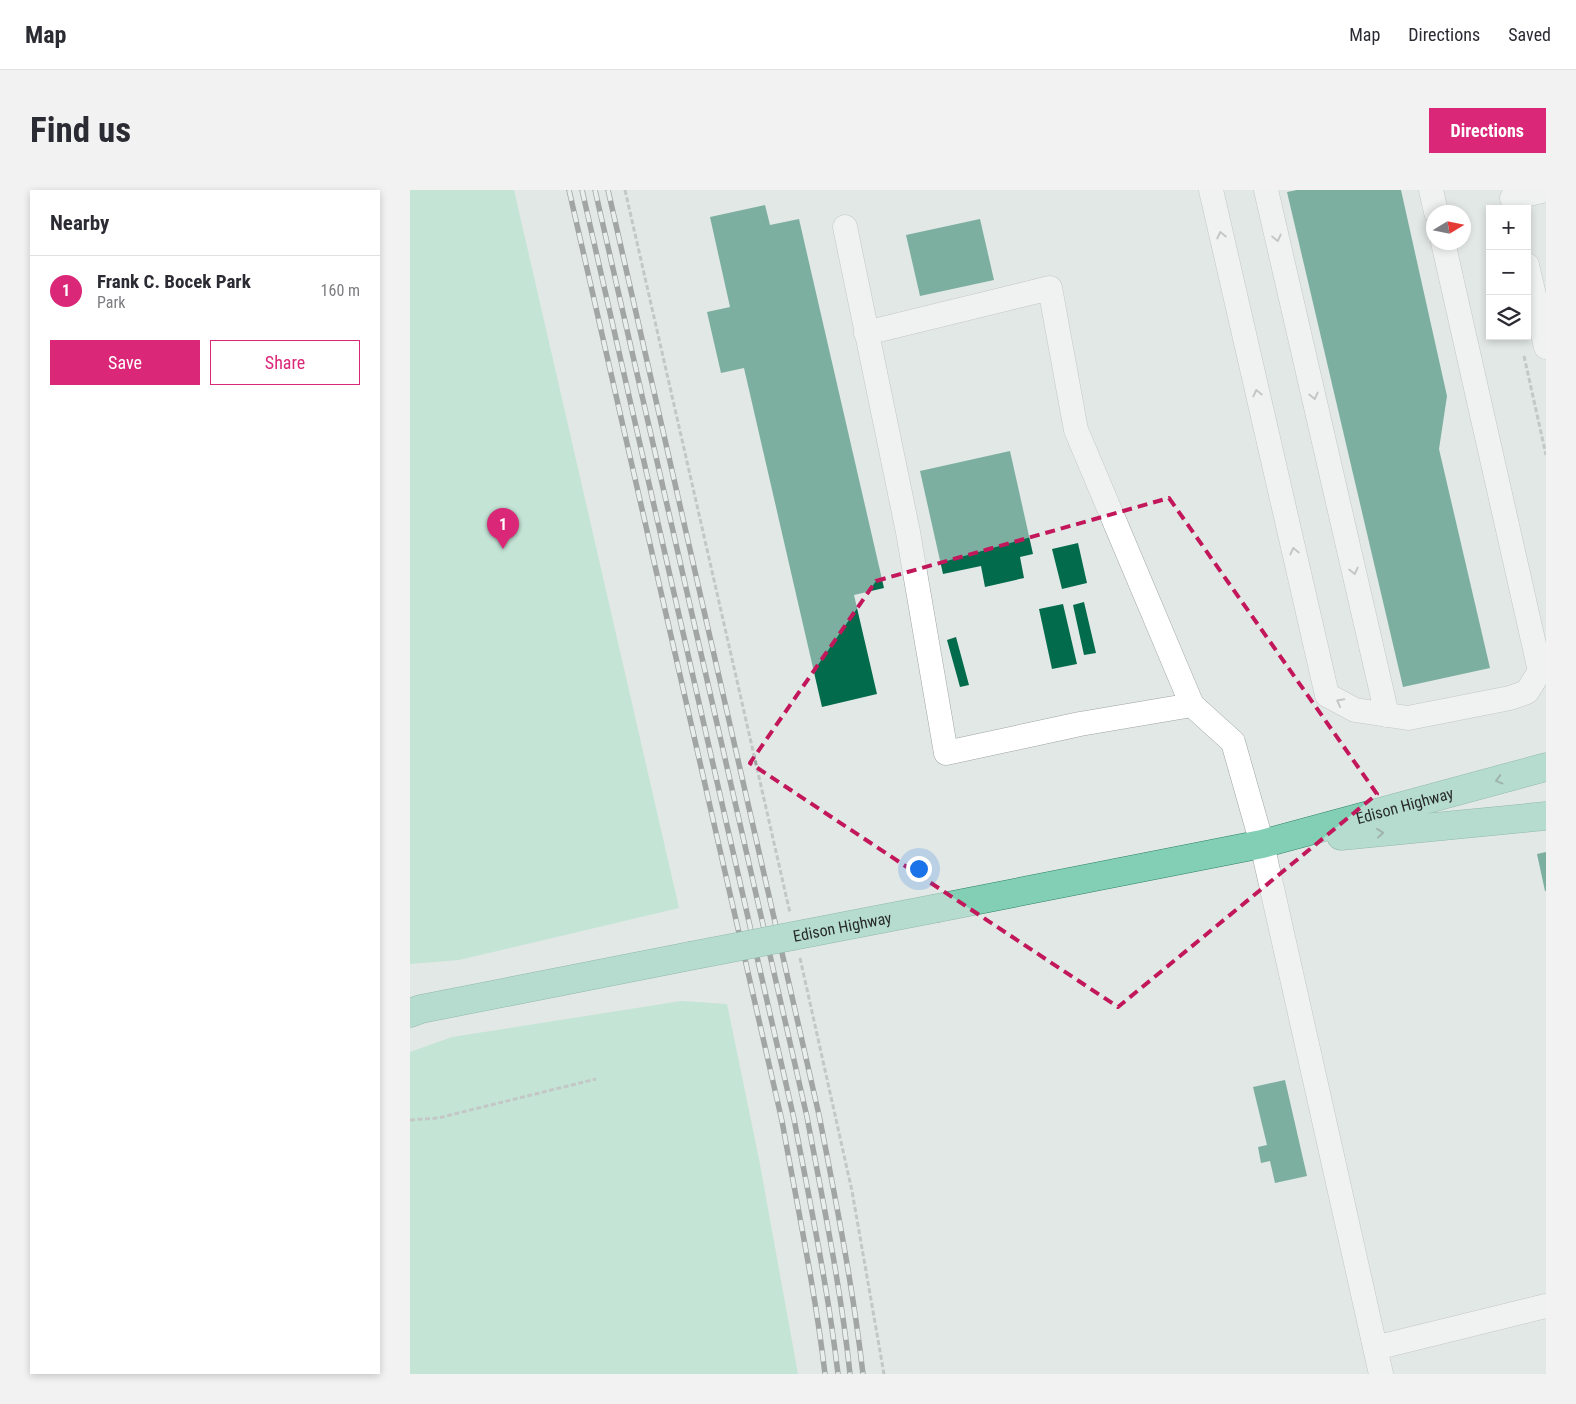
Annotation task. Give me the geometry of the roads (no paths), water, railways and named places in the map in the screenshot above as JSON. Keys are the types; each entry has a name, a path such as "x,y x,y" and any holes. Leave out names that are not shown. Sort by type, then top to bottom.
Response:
{"main road":[{"name":"Edison Highway","path":"414,1010 1262,844 1546,767"},
{"name":"Edison Highway","path":"1262,844 1546,816"}],"street":[{"path":"1211,190 1327,695 1355,710 1408,718 1510,698 1527,692 1540,671 1445,250"},
{"path":"1266,190 1387,715"},
{"path":"1431,190 1434,205"},
{"path":"1512,199 1546,190"},
{"path":"845,227 908,532 946,753 1080,724 1192,704"},
{"path":"1531,274 1540,292 1546,347"},
{"path":"866,333 1050,288 1076,430 1192,704 1234,742 1262,844 1381,1374"},
{"path":"1376,1348 1546,1306"}],"railway":[{"path":"569,190 782,1121 811,1279 825,1374"},
{"path":"582,190 794,1119 824,1278 838,1374"},
{"path":"595,190 807,1117 837,1277 850,1374"},
{"path":"608,190 819,1115 849,1276 863,1374"}],"place":[{"name":"Frank C. Bocek Park","path":"503,549"}]}
